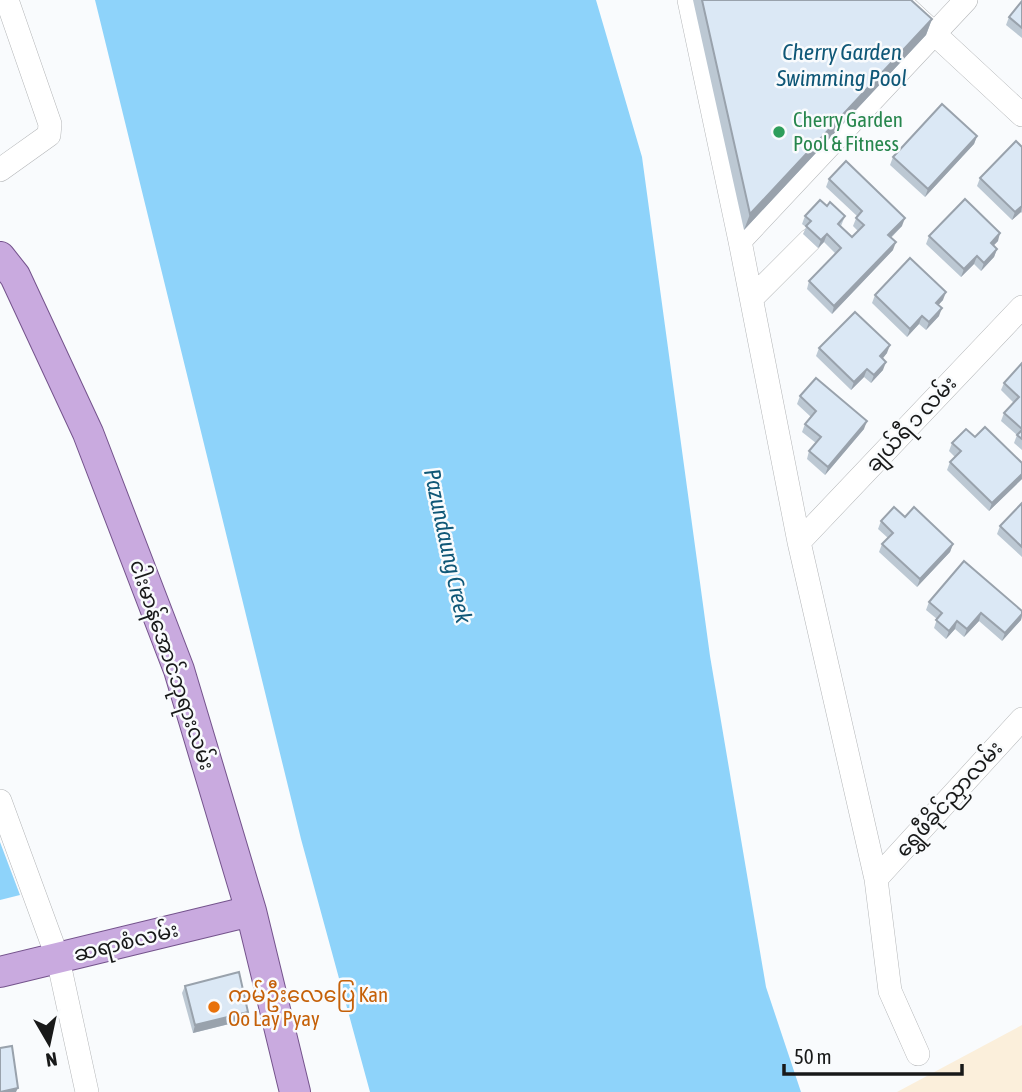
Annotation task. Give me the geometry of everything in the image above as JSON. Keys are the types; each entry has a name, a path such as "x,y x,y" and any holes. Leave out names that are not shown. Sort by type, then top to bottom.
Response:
{"main road":[{"name":"ငါးမာန်အောင်ဘုရားလမ်း","path":"5,272 88,433 178,670 251,911 295,1092"},
{"name":"ဆရာစံလမ်း","path":"0,972 251,911"}],"street":[{"path":"0,170 43,141 49,135 50,124 7,0"},
{"path":"689,0 752,298 799,542 876,879 890,991 918,1054"},
{"path":"898,0 1022,115"},
{"path":"740,241 966,0"},
{"path":"752,298 810,240"},
{"name":"ချယ်ရီ ၁ လမ်း","path":"799,542 1022,307"},
{"name":"ရွှေဖီခိုင်ညှာလမ်း","path":"876,879 1022,719"},
{"path":"0,801 58,959 88,1092"}],"shaded area":[{"path":"1022,1025 1022,1092 897,1092"}],"water":[{"name":"Pazundaung Creek","path":"95,0 596,0 642,157 710,656 766,987 801,1092 370,1092 301,839"},
{"path":"0,842 20,895 0,900"}],"building":[{"name":"Cherry Garden Pool & Fitness","path":"702,0 911,0 932,19 750,214"},
{"path":"1022,1 1022,28 1009,17"},
{"path":"942,104 977,136 928,189 893,157"},
{"path":"1016,141 1022,147 1022,206 1015,212 980,178"},
{"path":"846,161 905,218 888,235 896,242 834,306 809,281 841,248 827,234 821,240 806,226 811,221 805,216 820,200 827,206 830,202 845,216 838,224 852,237 864,225 856,218 862,211 829,179"},
{"path":"965,199 1000,233 991,243 997,249 984,263 977,256 964,269 929,236"},
{"path":"910,258 946,292 936,303 942,308 929,322 922,316 910,329 875,295"},
{"path":"855,312 890,345 880,356 886,362 874,375 867,369 854,382 819,348"},
{"path":"1022,363 1022,429 1004,413 1019,397 1004,383"},
{"path":"816,378 867,421 828,467 809,451 821,437 805,424 816,411 800,396"},
{"path":"985,427 1022,463 1022,474 992,503 950,462 961,451 952,443 966,429 975,437"},
{"path":"1022,503 1022,547 1000,526"},
{"path":"894,507 905,517 914,507 953,544 920,579 882,544 893,533 881,521"},
{"path":"964,561 1022,611 1005,633 981,613 967,629 957,621 949,631 936,620 942,613 929,602"},
{"name":"ကမ်ဦးလေပြေ Kan Oo Lay Pyay","path":"239,972 248,1012 195,1025 185,986"},
{"path":"12,1046 18,1088 0,1092 0,1048"}],"place":[{"name":"Cherry Garden Pool & Fitness","path":"779,132"},
{"name":"ကမ်ဦးလေပြေ Kan Oo Lay Pyay","path":"214,1007"}],"water label":[{"name":"Cherry Garden Swimming Pool","path":"842,65"}]}
